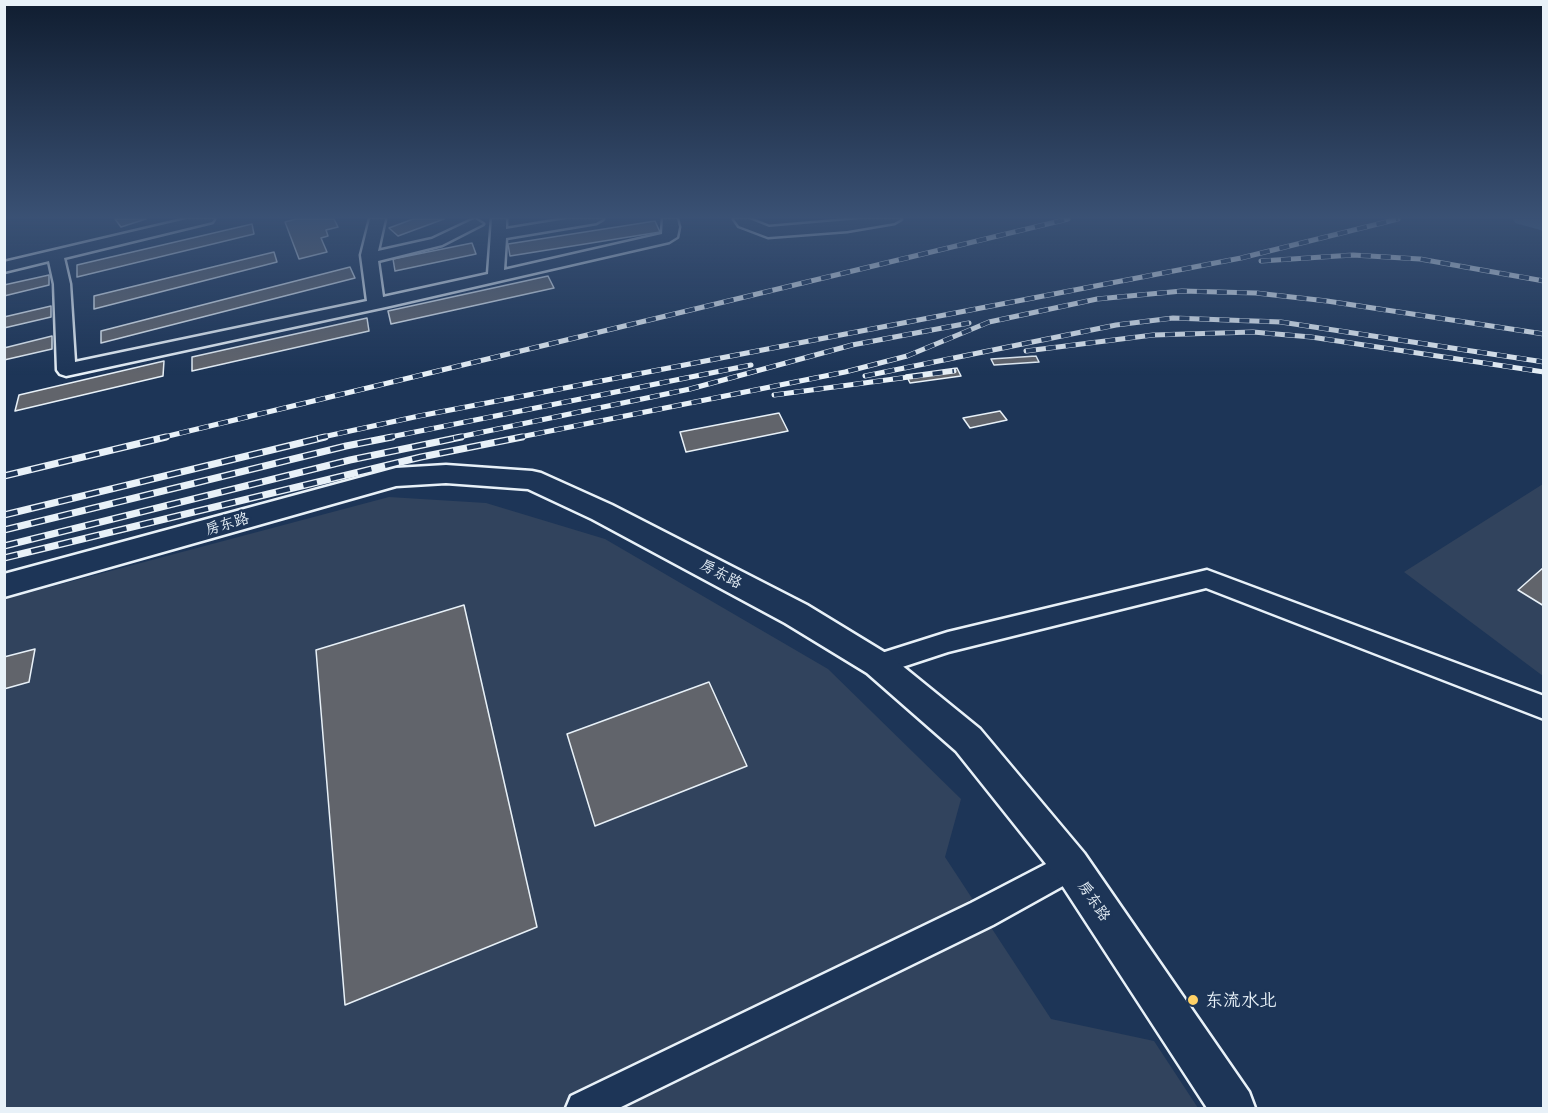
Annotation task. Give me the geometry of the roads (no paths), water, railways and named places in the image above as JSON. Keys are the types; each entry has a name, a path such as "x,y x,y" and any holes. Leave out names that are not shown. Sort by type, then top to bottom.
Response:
{"main road":[{"name":"房东路","path":"4,586 396,477 446,474 532,480 602,512 786,609 878,664 968,740 1071,866 1233,1108"}],"street":[{"path":"59,271 62,284 66,370 376,304 518,271"},
{"path":"371,271 376,304"},
{"path":"496,271 496,276"},
{"path":"878,664 948,642 1207,579 1544,708"},
{"path":"583,1108 982,914 1071,866"}],"railway":[{"path":"160,438 853,271"},
{"path":"318,438 419,416 1174,271"},
{"path":"1487,271 1544,281"},
{"path":"515,438 845,372 907,356 989,322 1097,299 1182,291 1256,293 1327,301 1544,334"},
{"path":"865,376 1116,325 1173,318 1281,322 1544,362"},
{"path":"454,438 690,389 852,345 969,323"},
{"path":"1026,351 1153,335 1253,332 1311,337 1544,372"},
{"path":"385,438 751,365"},
{"path":"774,395 954,371"},
{"path":"4,476 166,437"},
{"path":"4,515 325,437"},
{"path":"4,530 346,446 392,437"},
{"path":"4,546 350,460 461,437"},
{"path":"4,558 421,457 522,437"}],"place":[{"name":"东流水北","path":"1193,1000"}]}
